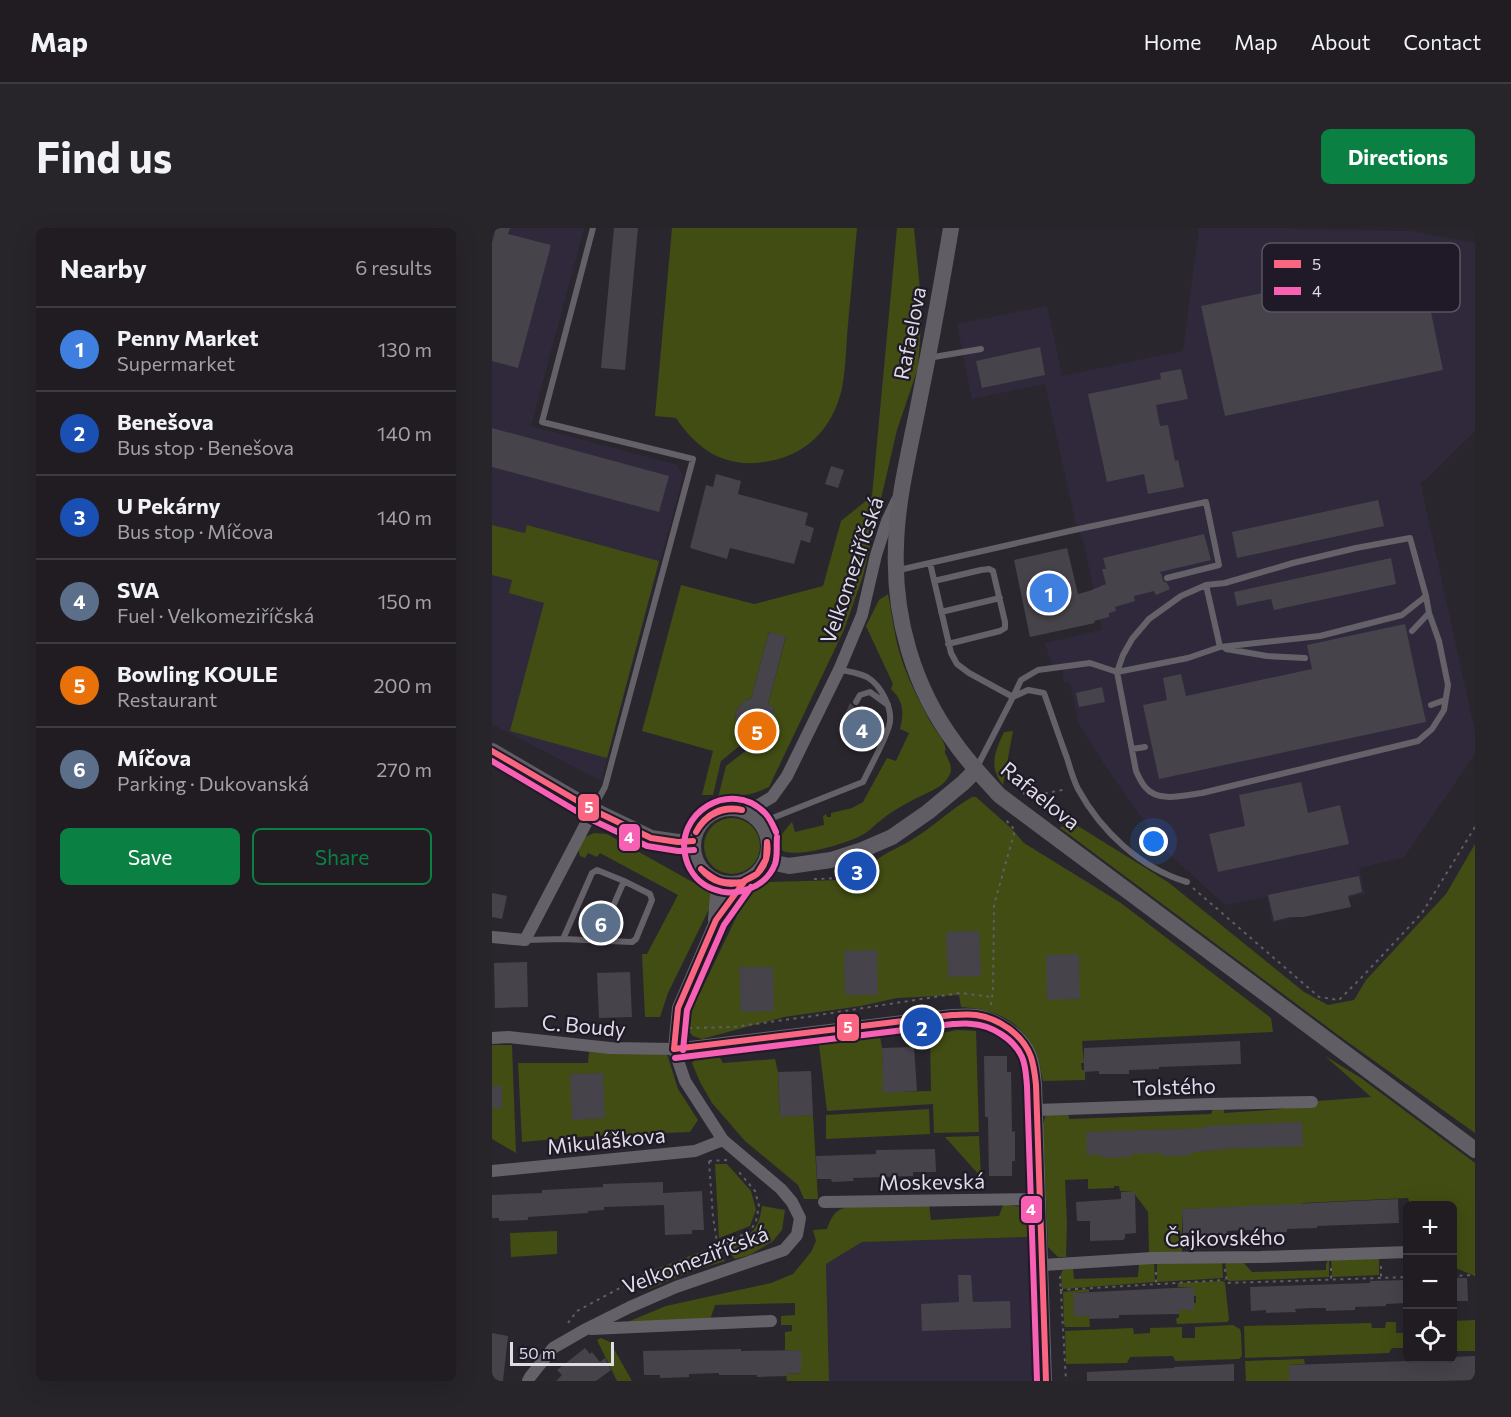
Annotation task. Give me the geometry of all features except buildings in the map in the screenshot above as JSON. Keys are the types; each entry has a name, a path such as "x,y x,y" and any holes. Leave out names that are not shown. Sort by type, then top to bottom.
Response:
{"main road":[{"name":"Rafaelova","path":"951,228 902,491 896,544 895,571 902,624 912,662 933,711 976,770 999,795 1475,1150"},
{"path":"492,751 593,810 651,838 678,842 693,841"},
{"path":"751,882 731,884 719,882 707,876 699,866 694,854 693,841 696,830 712,813 736,808 756,817 768,836 769,849 766,861 789,866 831,860 892,837 928,812 976,770"},
{"name":"Velkomeziříčská","path":"751,882 766,861"},
{"path":"716,920 719,882"}],"street":[{"name":"Velkomeziříčská","path":"747,812 772,797 787,776 839,670 862,615 876,555 887,521 902,491"},
{"path":"492,937 525,940 593,810"},
{"name":"Velkomeziříčská","path":"528,1381 554,1348 586,1329 676,1287 784,1250 796,1235 800,1218 792,1202 781,1189 723,1140 685,1081 674,1048 678,1008 716,920 751,882"},
{"name":"C. Boudy","path":"492,1038 508,1037 610,1048 674,1048 952,1015 976,1015 989,1019"},
{"path":"989,1019 1010,1029 1018,1036 1027,1048 1034,1068 1041,1198 1046,1381"},
{"name":"Tolstého","path":"1037,1110 1312,1102"},
{"name":"Mikuláškova","path":"492,1171 695,1151 723,1140"},
{"name":"Moskevská","path":"824,1202 1041,1198"},
{"name":"Čajkovského","path":"1043,1265 1152,1258 1403,1252"},
{"name":"Velkomeziříčská","path":"586,1329 771,1321"}],"lane":[{"path":"593,228 542,422 693,459 605,787 593,810"},
{"path":"928,358 981,349"},
{"path":"895,571 1206,502 1219,565 1167,578"},
{"path":"1410,538 1429,613 1439,641 1448,685 1444,710 1432,729 1418,741 1202,793 1166,798 1147,790 1136,771 1117,672 1122,655 1149,619 1181,596 1206,585 1242,582 1293,563 1410,538"},
{"path":"930,563 948,644 957,664 1013,697"},
{"path":"934,581 989,569 993,571 1000,598 1005,628 1000,632 948,644"},
{"path":"1206,585 1220,647"},
{"path":"976,770 1022,680 1038,670 1090,663 1117,672 1188,658 1220,647 1320,636 1402,615 1426,596"},
{"path":"941,612 1000,598"},
{"path":"1412,631 1429,613"},
{"path":"1220,647 1267,656 1305,658"},
{"path":"763,825 775,817 863,782 890,723 888,706 882,691 868,678 839,670"},
{"path":"1013,697 1028,690 1044,693 1077,787 1094,814 1113,837 1145,863 1187,882"},
{"path":"856,702 860,695 870,692 888,706"},
{"path":"1431,705 1445,700"},
{"path":"1132,749 1145,747"},
{"path":"525,940 632,942 636,939 652,900 650,894 597,870 592,873 563,939"},
{"path":"598,941 624,881"}],"path":[{"path":"1023,793 1032,796 1077,787"},
{"path":"989,1019 992,997 994,904 1015,830 999,813"},
{"path":"1187,882 1318,997 1339,1000 1422,913 1475,826"},
{"path":"812,879 832,879 861,871 874,860"},
{"path":"751,882 772,878"},
{"path":"689,1028 733,1027 960,993 992,997"},
{"path":"729,1160 709,1161 712,1217 718,1248 736,1266"},
{"path":"565,1328 578,1311 644,1275 718,1248 751,1230 756,1221 759,1206 755,1191 735,1168"},
{"path":"1223,1258 1226,1280"},
{"path":"1059,1264 1066,1381"},
{"path":"1457,1276 1475,1275"},
{"path":"1060,1290 1226,1280 1227,1283 1403,1277"}],"shaded area":[{"path":"492,228 584,228 531,426 677,465 683,476 601,781 492,724"},
{"path":"1199,228 1411,231 1475,243 1475,431 1424,481 1420,481 1475,732 1475,754 1404,857 1359,868 1365,894 1304,907 1304,916 1272,923 1267,897 1225,905 1157,843 1160,843 1108,770 1079,724 1070,683 1064,682 1062,665 1052,665 1045,643 1102,630 1084,544 1075,520 1045,384 972,399 957,324 1047,306 1062,376 1183,351"},
{"path":"1028,1237 1033,1381 829,1381 826,1264 862,1242"}],"green space":[{"path":"672,228 857,228 842,388 831,418 822,431 800,450 772,461 742,463 730,461 709,452 700,445 676,418 655,416"},
{"path":"897,228 914,228 922,310 918,368 897,430 863,576 844,630 769,787 750,794 718,798 726,766 765,736 775,723 773,708 768,704 786,637 769,632 751,699 745,700 735,712 737,728 749,738 721,761 713,795 702,795 713,751 642,731 681,585 754,604 823,586 841,521 872,496"},
{"path":"492,525 525,533 527,525 659,561 607,758 510,731 544,603 509,593 512,580 492,575"},
{"path":"888,594 902,661 920,703 944,743 950,773 946,781 937,788 895,810 867,832 852,840 819,850 787,852 779,848 780,838 792,822 795,832 824,825 823,816 826,814 827,817 831,817 831,813 852,808 863,802 887,758 896,761 909,733 900,729 901,703 891,689 893,684 866,626 879,600"},
{"path":"1013,731 1003,785 996,772 995,759 1004,732"},
{"path":"972,797 976,797 1011,828 1024,843 1121,903 1271,1018 1273,1032 1082,1041 1084,1063 1081,1063 1082,1070 1085,1070 1085,1080 1043,1081 1038,1058 1025,1035 1001,1016 961,1007 959,995 897,998 861,1006 784,1017 702,1039 693,1036 686,1028 688,1018 744,901 757,886 768,882 878,879 864,875 873,863 921,834"},
{"path":"732,818 743,820 752,826 758,835 760,846 758,857 752,866 743,872 732,874 721,872 712,866 706,857 704,846 706,835 712,826 721,820"},
{"path":"1078,826 1168,882 1304,992 1328,1005 1354,1000 1366,980 1446,894 1475,844 1475,1133 1338,1035 1059,827"},
{"path":"594,833 607,834 705,889 710,893 713,901 668,993 660,1017 645,1017 642,954 647,954 678,895 600,853 597,857 588,853 585,858 580,856 577,845 581,839"},
{"path":"958,1030 976,1031 979,1132 934,1133 933,1104 827,1111 819,1045 880,1036 884,1092 931,1091 930,1035"},
{"path":"492,1045 512,1045 516,1153 492,1139"},
{"path":"716,1051 723,1063 775,1059 778,1072 780,1116 813,1115 818,1199 804,1199 798,1185 745,1141 712,1103 692,1063 702,1054"},
{"path":"589,1052 667,1054 678,1089 698,1120 690,1132 590,1136 522,1142 518,1063 588,1063"},
{"path":"1325,1056 1361,1078 1475,1163 1475,1276 1457,1269 1457,1201 1409,1201 1408,1198 1182,1209 1182,1252 1149,1253 1148,1212 1133,1192 1120,1191 1119,1186 1088,1189 1088,1179 1065,1180 1066,1257 1058,1257 1048,1247 1043,1125 1046,1113 1068,1104 1069,1119 1211,1114 1217,1099 1225,1098 1224,1113 1281,1109 1304,1102 1371,1097"},
{"path":"929,1109 930,1134 826,1139 826,1115"},
{"path":"979,1136 981,1177 945,1137"},
{"path":"715,1164 727,1164 751,1191 756,1210 750,1226 719,1238"},
{"path":"929,1204 931,1220 999,1216 1003,1205 1018,1206 1029,1215 1032,1235 1028,1237 862,1242 826,1264 829,1381 787,1381 786,1374 801,1373 801,1350 785,1350 785,1332 792,1331 792,1325 781,1325 781,1316 795,1315 795,1303 715,1305 710,1320 625,1323 666,1306 771,1283 793,1274 811,1252 816,1241 813,1230 827,1229 833,1216 842,1209 852,1206"},
{"path":"762,1206 785,1210 782,1230 773,1241 750,1255 735,1259 723,1245 745,1236 754,1229 758,1223"},
{"path":"557,1231 557,1254 511,1257 510,1233"},
{"path":"713,1247 725,1261 692,1271 649,1289 646,1273"},
{"path":"1379,1255 1379,1275 1332,1277 1331,1256"},
{"path":"1329,1258 1329,1277 1227,1280 1225,1260 1240,1259 1252,1272 1326,1270"},
{"path":"1222,1260 1223,1278 1157,1282 1157,1262"},
{"path":"1154,1262 1155,1282 1062,1289 1063,1270 1073,1269 1074,1279 1138,1277 1139,1264"},
{"path":"1223,1281 1229,1320 1227,1322 1177,1324 1179,1310 1194,1310 1194,1303 1196,1303 1194,1287 1178,1287 1178,1283"},
{"path":"1089,1289 1089,1292 1074,1293 1074,1316 1089,1316 1090,1327 1065,1327 1063,1292"},
{"path":"1475,1320 1475,1351 1457,1351 1457,1321"},
{"path":"1386,1322 1396,1322 1396,1333 1403,1333 1403,1348 1392,1348 1389,1353 1245,1358 1244,1326 1371,1323 1372,1328 1385,1328"},
{"path":"1233,1325 1240,1329 1241,1333 1242,1356 1239,1359 1175,1361 1173,1356 1130,1357 1127,1363 1066,1364 1065,1331 1133,1328 1134,1334 1150,1333 1150,1328 1182,1327 1182,1338 1195,1338 1195,1327"},
{"path":"601,1338 610,1342 632,1381 617,1381 597,1340"},
{"path":"1304,1359 1305,1364 1289,1365 1289,1381 1246,1381 1245,1361"}],"transit line":[{"name":"5","path":"492,751 593,810 651,838 678,842 693,841"},
{"name":"4","path":"492,761 588,818 647,846 678,851 694,850"},
{"name":"4","path":"776,832 767,815 751,803 736,799 722,800 696,815 688,827 684,842 686,859 693,873 708,887 731,892 749,889 765,879 771,872 776,861 777,837"},
{"name":"5","path":"696,832 704,820 715,812 728,809 742,810"},
{"name":"5","path":"696,832 705,821 721,811 742,810"},
{"name":"5","path":"744,881 757,874 766,859 767,842"},
{"name":"5","path":"744,881 756,875 763,867 768,851 767,842"},
{"name":"5","path":"701,869 720,881 743,882"},
{"name":"5","path":"701,869 720,882 731,884 743,882"},
{"name":"5","path":"674,1049 678,1008 716,920 744,882"},
{"name":"4","path":"683,1050 687,1010 724,925 751,887"},
{"name":"5","path":"674,1049 952,1015 985,1017 1001,1024 1016,1035 1031,1057 1036,1085 1046,1381"},
{"name":"4","path":"675,1058 953,1024 987,1027 1008,1039 1018,1050 1025,1067 1037,1381"}],"place":[{"name":"Penny Market","path":"1049,593"},
{"name":"SVA","path":"862,729"},
{"name":"Bowling KOULE","path":"757,731"},
{"name":"U Pekárny","path":"857,871"},
{"name":"Míčova","path":"601,923"},
{"name":"Benešova","path":"922,1027"}]}
